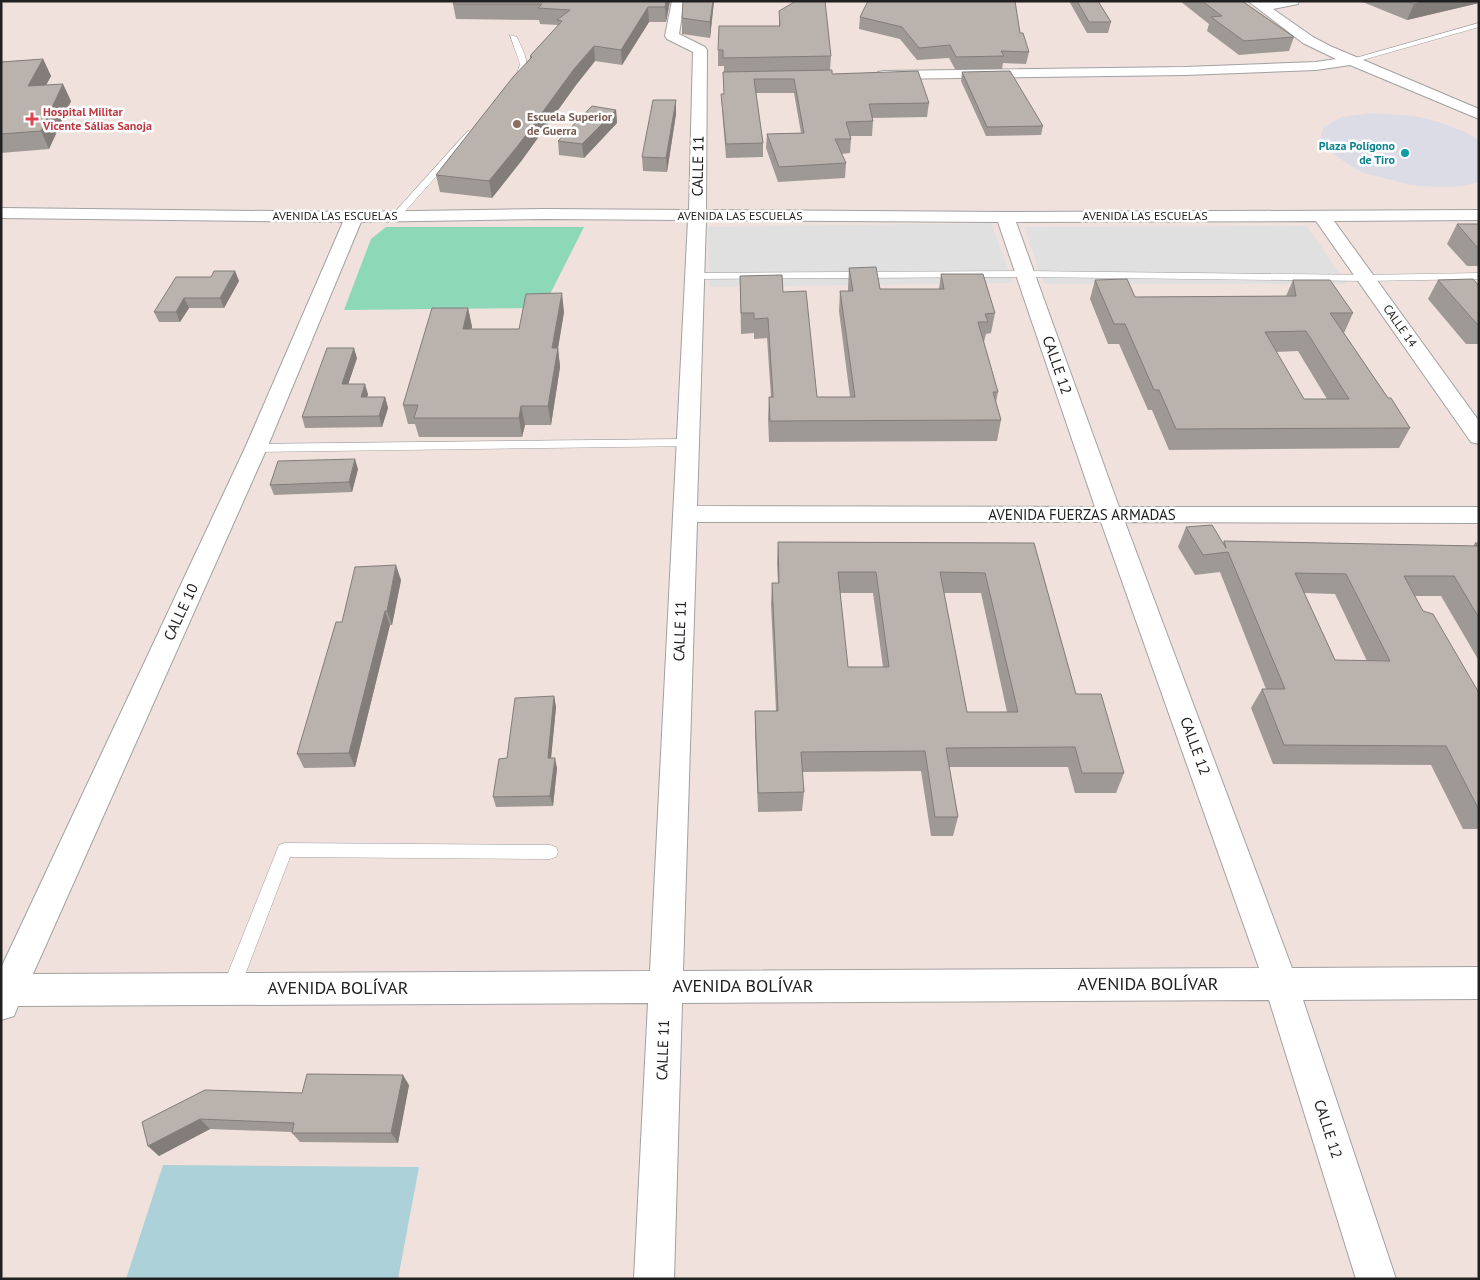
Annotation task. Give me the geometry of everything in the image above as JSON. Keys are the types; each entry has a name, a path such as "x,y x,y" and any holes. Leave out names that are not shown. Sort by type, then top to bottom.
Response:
{"street":[{"name":"CALLE 11","path":"654,1279 687,443 704,79 700,50 672,36 678,1"},
{"path":"1258,4 1293,1"},
{"path":"1258,4 1308,40 1349,61 1479,115"},
{"path":"870,75 1184,71 1316,66 1349,61"},
{"name":"AVENIDA LAS ESCUELAS","path":"1,213 354,217 1479,215"},
{"name":"CALLE 14","path":"1321,215 1479,437"},
{"name":"CALLE 10","path":"5,997 256,448 354,217"},
{"name":"CALLE 12","path":"1005,217 1110,515 1281,984 1376,1279"},
{"name":"AVENIDA FUERZAS ARMADAS","path":"685,514 1479,515"},
{"name":"AVENIDA BOLÍVAR","path":"5,997 231,988 1479,983"}],"lane":[{"path":"1349,61 1479,25"},
{"path":"513,86 525,71 525,65 514,37"},
{"path":"396,216 474,129"},
{"path":"694,276 1025,274 1366,278 1479,276"},
{"path":"256,448 687,443"},
{"path":"231,988 285,850 550,852"}],"shaded area":[{"path":"1,1 1479,1 1479,1279 1,1279"},
{"name":"Plaza Polígono de Tiro","path":"1371,113 1414,116 1439,122 1463,131 1479,140 1479,182 1463,186 1410,185 1364,173 1327,149 1322,141 1321,134 1324,127 1342,117"},
{"path":"991,223 1013,283 710,287 708,227"},
{"path":"1307,226 1347,284 1044,284 1024,227"}],"green space":[{"path":"386,227 584,227 543,308 344,310 371,239"}],"water":[{"path":"163,1165 419,1167 398,1279 126,1279"}],"building":[{"path":"455,1 666,1 665,7 648,7 621,50 594,46 574,69 520,143 489,181 436,175 513,77 532,57 530,56 562,21 557,20 570,10 538,8 542,4 453,4"},
{"path":"683,1 713,1 710,22 682,18"},
{"path":"796,1 825,1 831,56 723,58 723,50 718,50 719,26 780,26 779,11"},
{"path":"868,1 1015,1 1020,33 1023,33 1029,52 1001,51 1004,56 956,57 950,45 919,48 902,27 860,17"},
{"path":"1077,1 1098,1 1111,22 1089,22"},
{"path":"1202,1 1242,1 1294,37 1244,41 1211,17 1222,16"},
{"path":"1407,1 1426,1 1414,4"},
{"path":"43,59 28,86 63,84 41,131 1,134 1,62"},
{"path":"832,70 832,74 918,71 929,103 869,104 873,121 846,122 851,139 835,139 846,163 779,167 767,134 804,133 794,79 754,79 763,143 726,144 721,94 724,94 723,72"},
{"path":"1010,71 1043,126 987,127 962,72"},
{"path":"653,100 676,100 666,158 642,157"},
{"path":"592,106 616,110 582,144 558,141"},
{"path":"1457,224 1479,224 1479,247 1477,247"},
{"path":"876,267 880,289 944,289 941,274 983,274 995,313 985,314 988,322 978,322 998,392 993,392 1001,420 770,421 769,397 773,397 768,318 754,319 754,313 741,313 740,276 782,275 783,292 806,291 817,397 855,397 840,291 853,291 849,268"},
{"path":"214,271 235,271 220,298 184,298 176,312 154,312 176,277 211,277"},
{"path":"1127,279 1135,297 1296,296 1293,280 1330,280 1353,313 1330,313 1388,398 1391,398 1410,428 1176,429 1159,390 1154,390 1125,324 1114,324 1095,280","holes":["1306,331 1349,399 1304,399 1265,332"]},
{"path":"1473,279 1479,286 1479,324 1438,280"},
{"path":"562,293 552,348 558,348 548,406 521,406 519,418 414,418 418,405 403,405 432,308 468,308 463,329 519,329 526,294"},
{"path":"327,348 354,348 342,384 365,384 361,397 385,397 379,416 302,417"},
{"path":"355,459 349,482 270,485 278,461"},
{"path":"1212,525 1226,548 1224,541 1478,546 1475,543 1479,543 1479,618 1454,576 1404,576 1423,611 1433,614 1479,693 1479,810 1446,746 1284,745 1262,689 1285,689 1228,552 1203,555 1186,527","holes":["1295,573 1346,574 1390,661 1335,660"]},
{"path":"778,542 1034,543 1076,694 1101,694 1124,773 1082,773 1075,747 946,748 958,817 935,817 925,751 801,752 804,792 758,793 755,711 778,711 772,583 779,583","holes":["838,572 876,572 889,667 848,667","940,572 985,573 1018,712 967,712"]},
{"path":"396,565 387,611 385,611 349,753 297,754 336,622 342,622 355,567"},
{"path":"554,696 548,758 555,758 550,796 493,797 499,759 507,758 515,698"},
{"path":"307,1074 403,1075 391,1133 292,1133 294,1123 200,1119 148,1146 142,1122 205,1090 302,1093"}],"place":[{"name":"Hospital Militar Vicente Sálias Sanoja","path":"32,119"},
{"name":"Escuela Superior de Guerra","path":"517,124"},
{"name":"Plaza Polígono de Tiro","path":"1405,153"}]}
